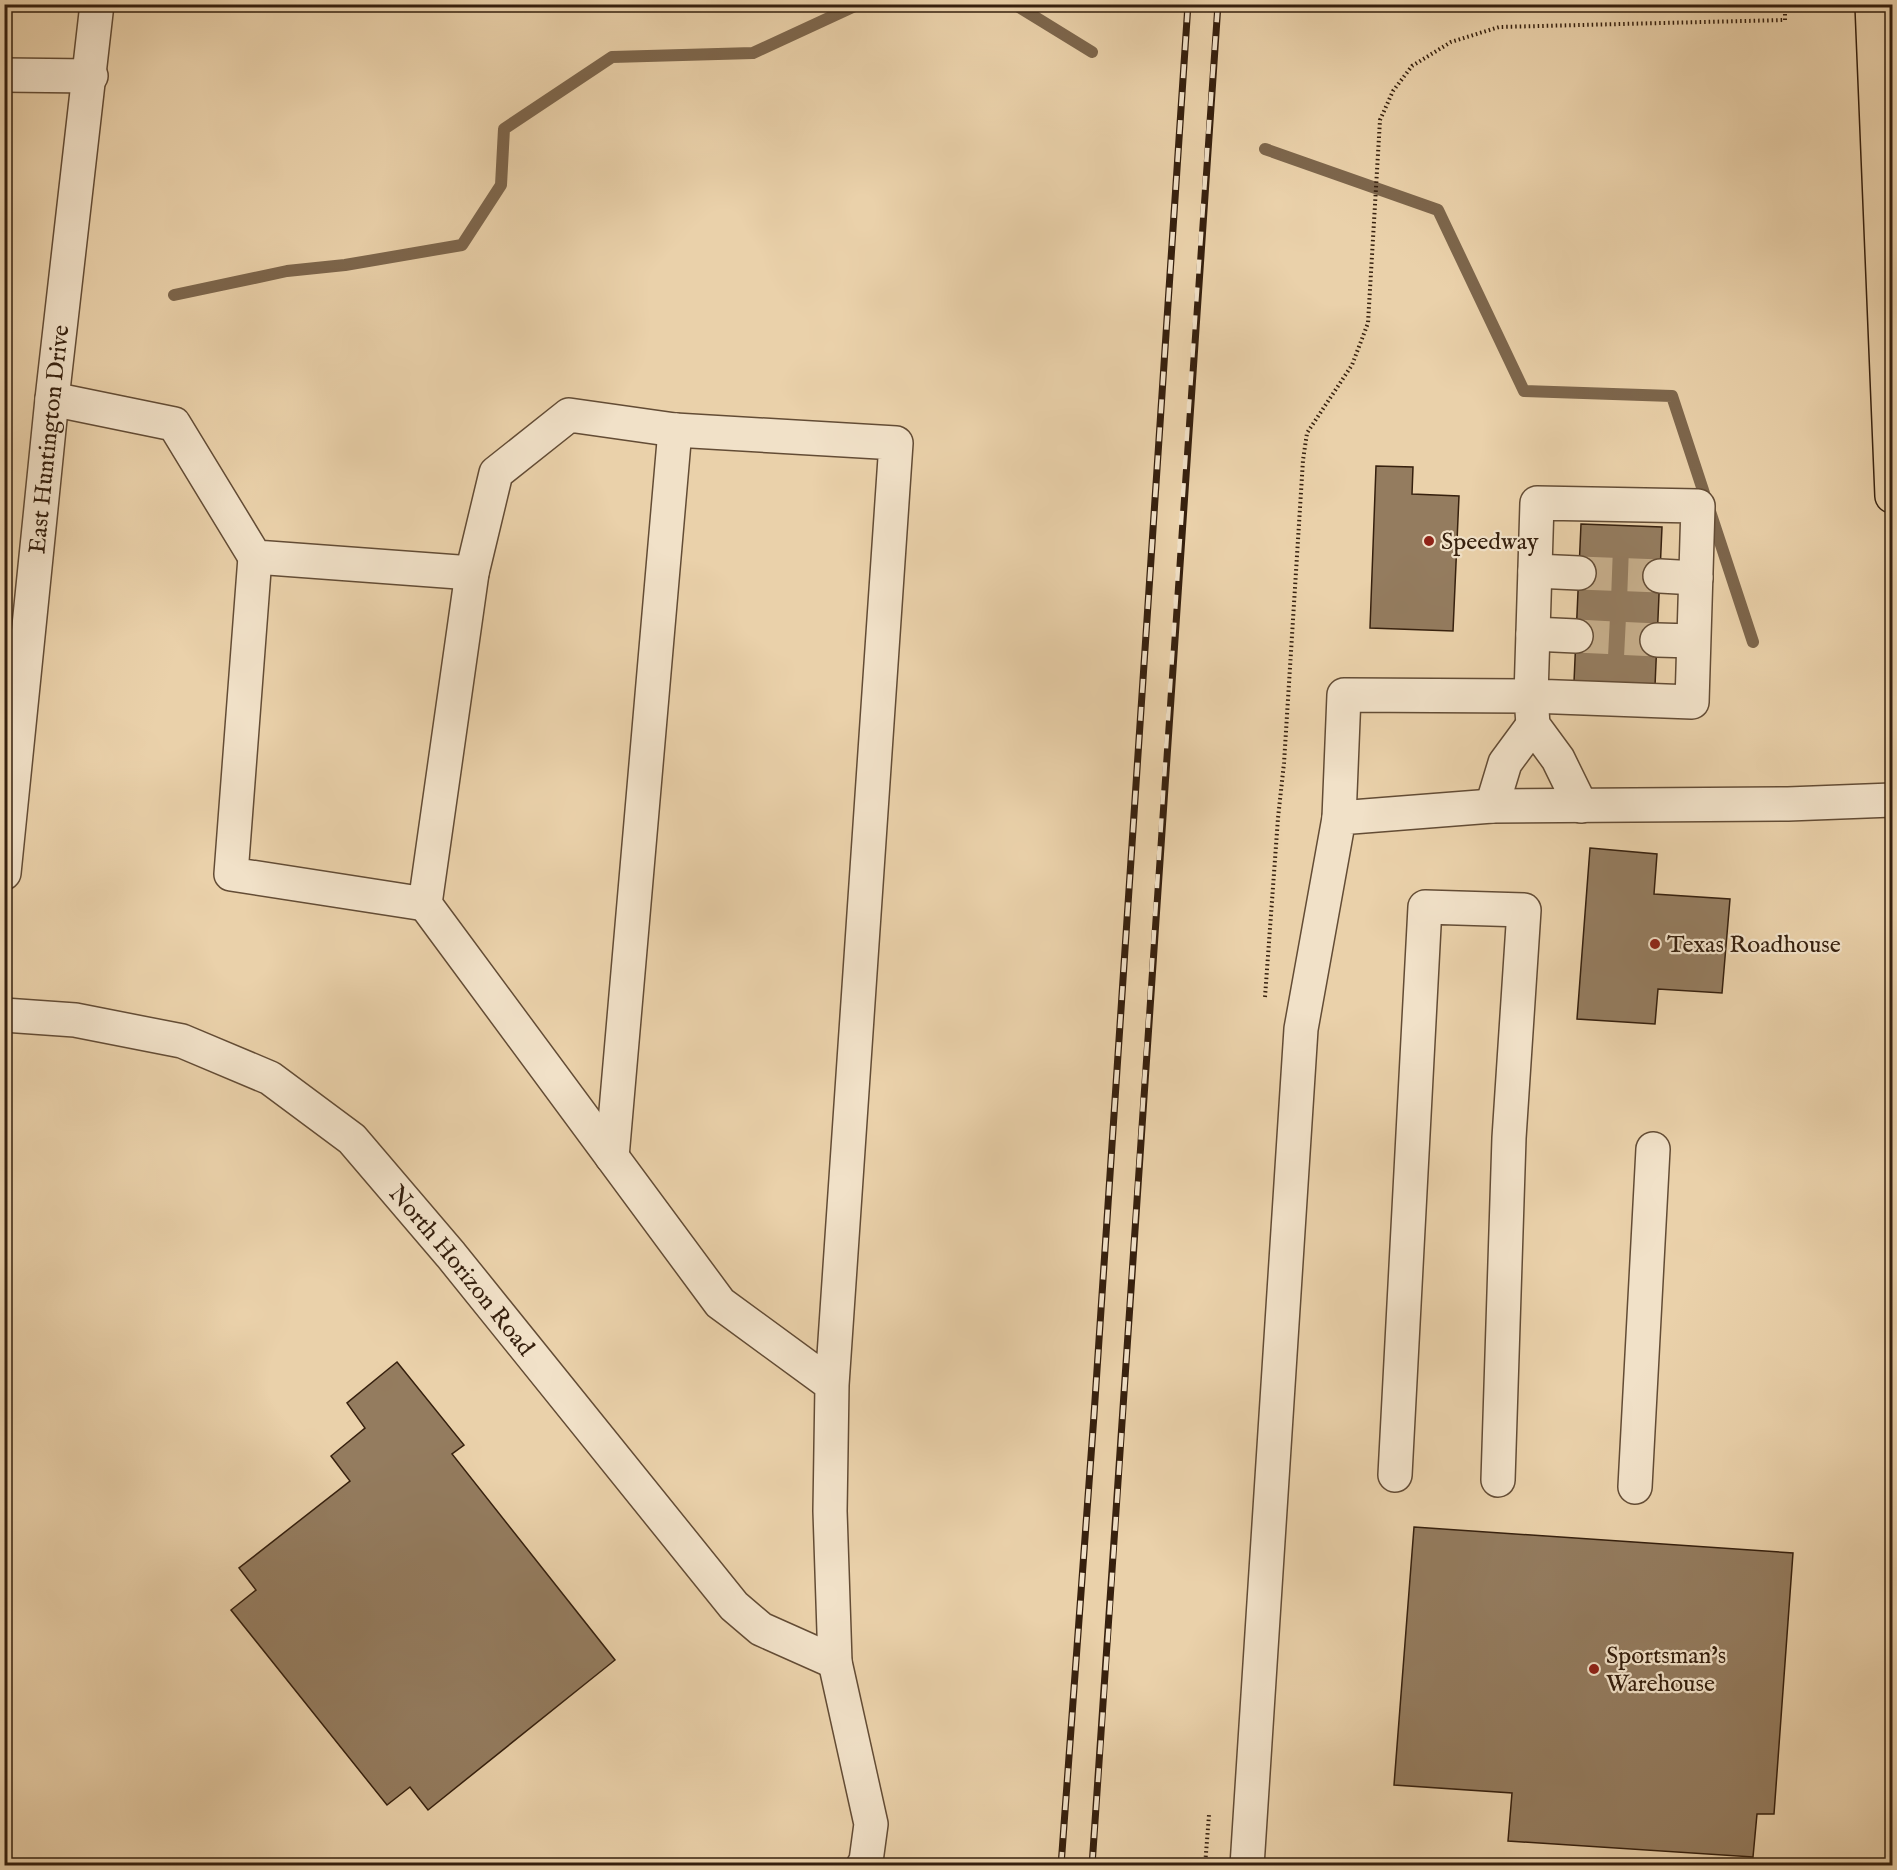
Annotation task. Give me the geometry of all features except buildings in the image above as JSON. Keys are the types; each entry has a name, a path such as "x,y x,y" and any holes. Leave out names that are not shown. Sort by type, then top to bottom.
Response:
{"main road":[{"path":"1872,4 1887,211 1893,496"}],"street":[{"name":"East Huntington Drive","path":"4,873 52,399 98,4"},
{"path":"4,75 91,76"},
{"path":"52,399 174,424 255,557 231,874 425,904"},
{"path":"832,1385 720,1303 425,904 472,573 496,473 569,415 675,430 896,443 832,1385 830,1511 835,1662 871,1824 866,1861 863,1866"},
{"path":"612,1157 675,430"},
{"path":"1247,1866 1301,1029 1339,818 1344,695 1532,710 1692,702 1698,506 1537,503 1532,710 1505,763 1492,806"},
{"path":"255,557 472,573"},
{"path":"1535,571 1579,573"},
{"path":"1660,576 1696,578"},
{"path":"1533,634 1576,636"},
{"path":"1657,639 1694,640"},
{"path":"1532,710 1581,806"},
{"path":"1339,818 1492,806 1788,804 1893,800"},
{"path":"1395,1475 1425,907 1524,910 1509,1138 1498,1480"},
{"name":"North Horizon Road","path":"4,1015 75,1020 182,1041 270,1078 352,1139 459,1264 734,1606 761,1629 835,1662"},
{"path":"1635,1487 1653,1149"}],"waterway":[{"path":"174,295 287,271 345,265 462,245 501,185 504,129 612,57 753,53 859,4"},
{"path":"1014,4 1092,52"},
{"path":"1265,149 1438,210 1524,391 1672,396 1753,642"}],"tunnel":[{"path":"1579,573 1660,576"},
{"path":"1576,636 1657,640"}],"railway":[{"path":"1061,1866 1094,1415 1188,4"},
{"path":"1092,1866 1218,4"}],"place":[{"name":"Speedway","path":"1429,541"},
{"name":"Texas Roadhouse","path":"1655,944"},
{"name":"Sportsman's Warehouse","path":"1594,1669"}]}
